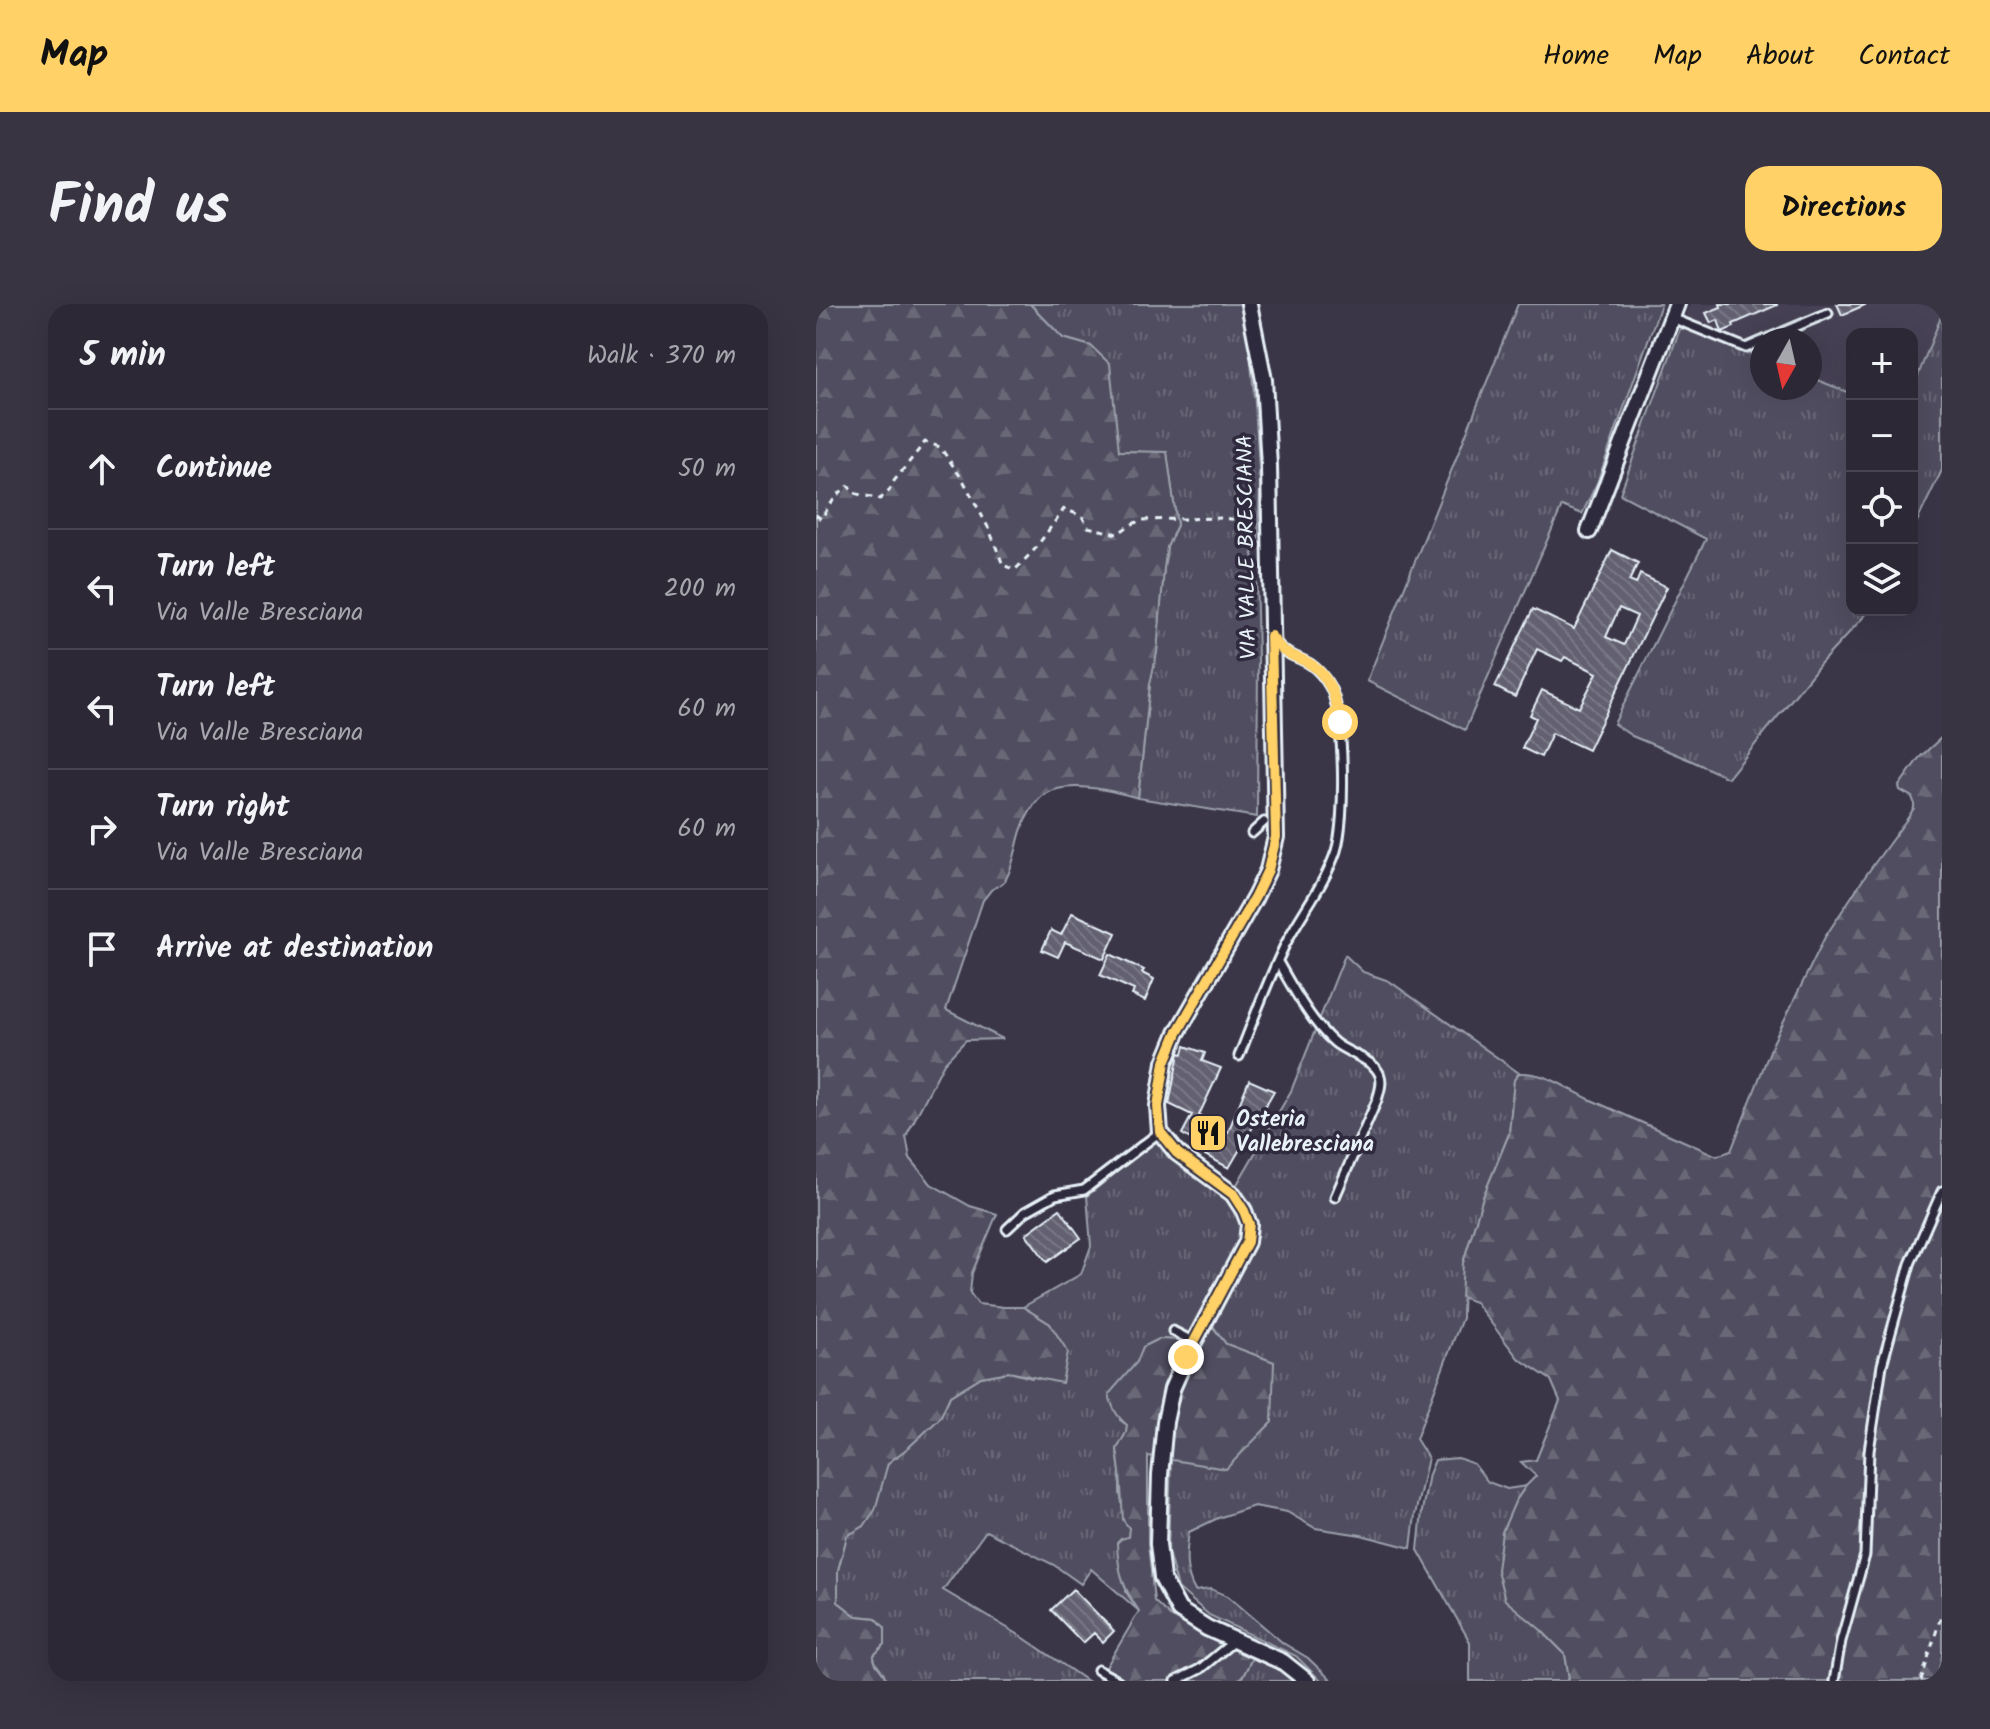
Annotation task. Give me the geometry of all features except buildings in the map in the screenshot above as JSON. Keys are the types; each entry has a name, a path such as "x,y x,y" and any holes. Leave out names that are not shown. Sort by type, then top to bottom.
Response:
{"street":[{"name":"VIA VALLE BRESCIANA","path":"1160,1132 1158,1106 1165,1062 1177,1033 1255,897 1268,870 1276,837 1269,452 1264,380 1249,304"},
{"path":"1589,531 1674,311"},
{"path":"1160,1132 1177,1153 1233,1194 1249,1224 1247,1242 1172,1389 1160,1475 1158,1544 1162,1578 1179,1610 1207,1628 1283,1662 1307,1681"}],"lane":[{"path":"1674,311 1746,348 1750,346"},
{"path":"1792,328 1828,313"},
{"path":"1239,1056 1286,943 1330,866 1336,851 1342,815 1342,753 1336,699 1321,674 1310,664 1282,651 1271,636"},
{"path":"1252,833 1264,822"},
{"path":"1278,962 1296,995 1334,1042 1377,1068 1380,1077 1377,1100 1335,1197"},
{"path":"1007,1229 1025,1212 1055,1195 1084,1190 1160,1132"},
{"path":"1834,1681 1841,1641 1865,1555 1869,1451 1882,1365 1910,1264 1942,1191"},
{"path":"1173,1331 1194,1342"},
{"path":"1176,1681 1200,1669 1236,1640"},
{"path":"1098,1670 1118,1681"}],"path":[{"path":"816,515 821,519 832,501 849,486 853,493 880,499 925,442 940,447 956,469 989,529 1003,565 1015,570 1042,541 1064,509 1082,516 1088,527 1117,534 1142,520 1221,518 1251,521"},
{"path":"1921,1681 1942,1613"}],"shaded area":[{"path":"1690,304 1942,304 1942,314 1918,376 1918,328 1846,328 1846,392 1822,382 1822,328 1750,328 1750,353 1681,326"}],"green space":[{"path":"816,304 1030,304 1063,338 1091,346 1110,364 1119,451 1167,452 1177,525 1167,547 1164,568 1157,652 1150,684 1138,798 1104,790 1066,788 1045,794 1027,816 1006,879 983,900 946,1010 1003,1039 966,1040 944,1063 906,1136 910,1158 931,1184 970,1206 997,1214 972,1273 970,1293 978,1304 1023,1307 1050,1324 1068,1352 1062,1383 1009,1372 981,1377 950,1396 940,1418 888,1463 875,1510 864,1526 847,1536 838,1570 838,1602 856,1616 876,1618 885,1628 885,1644 874,1655 875,1663 886,1681 816,1681"},
{"path":"1030,304 1245,304 1260,485 1258,545 1253,554 1258,657 1257,817 1138,798 1167,547 1177,525 1167,453 1119,451 1091,346 1063,338"},
{"path":"1518,304 1661,304 1597,483 1582,514 1562,506 1465,730 1367,681"},
{"path":"1942,314 1942,470 1918,520 1918,400 1918,376"},
{"path":"1681,326 1750,353 1750,400 1822,400 1822,382 1846,392 1846,616 1864,616 1821,663 1728,778 1632,736 1614,724 1706,539 1620,494"},
{"path":"1942,737 1942,1656 1939,1681 1567,1681 1565,1654 1505,1600 1497,1570 1502,1532 1515,1502 1536,1476 1521,1462 1536,1460 1560,1401 1551,1380 1518,1358 1475,1302 1461,1297 1463,1263 1483,1197 1509,1134 1514,1080 1519,1073 1547,1078 1717,1156 1731,1151 1773,1043 1825,937 1914,808 1912,797 1900,790 1899,786 1919,758"},
{"path":"1345,955 1363,972 1389,981 1519,1073 1514,1080 1509,1134 1483,1197 1463,1263 1462,1318 1416,1439 1428,1458 1411,1548 1361,1535 1315,1528 1287,1512 1254,1506 1189,1532 1187,1570 1195,1591 1211,1589 1228,1596 1283,1643 1308,1658 1332,1681 1321,1681 1296,1656 1209,1615 1178,1588 1168,1552 1171,1459 1226,1469 1274,1362 1226,1344 1213,1326 1247,1254 1255,1224 1251,1205 1236,1186 1291,1091"},
{"path":"1159,1138 1223,1191 1243,1218 1240,1242 1205,1317 1180,1340 1159,1339 1143,1347 1125,1378 1120,1420 1127,1425 1117,1449 1120,1494 1129,1528 1126,1592 1139,1611 1091,1569 1081,1584 1054,1565 986,1531 943,1590 1021,1636 1087,1681 886,1681 874,1659 885,1644 876,1618 856,1616 838,1602 838,1570 847,1536 864,1526 888,1463 940,1418 950,1396 981,1377 1009,1372 1032,1378 1050,1324 1023,1307 1081,1274 1091,1246 1087,1196"},
{"path":"1205,1317 1226,1344 1274,1362 1272,1422 1226,1469 1148,1456 1148,1542 1154,1601 1170,1616 1253,1656 1238,1681 1098,1681 1139,1611 1125,1587 1117,1543 1128,1537 1129,1528 1123,1520 1117,1449 1127,1425 1115,1411 1109,1394 1137,1362 1143,1347 1159,1339 1180,1340"},
{"path":"1458,1458 1474,1464 1488,1482 1507,1489 1526,1486 1515,1502 1541,1630 1565,1654 1567,1681 1470,1681 1470,1642 1418,1550 1422,1511 1435,1460"},
{"path":"1253,1656 1291,1675 1297,1681 1238,1681"}],"place":[{"name":"Osteria Vallebresciana","path":"1208,1133"}],"route":[{"path":"1186,1357 1247,1242 1249,1224 1233,1194 1177,1153 1160,1132 1158,1106 1165,1062 1177,1033 1255,897 1268,870 1276,837 1271,636 1282,651 1310,664 1321,674 1336,699 1340,722"}]}
